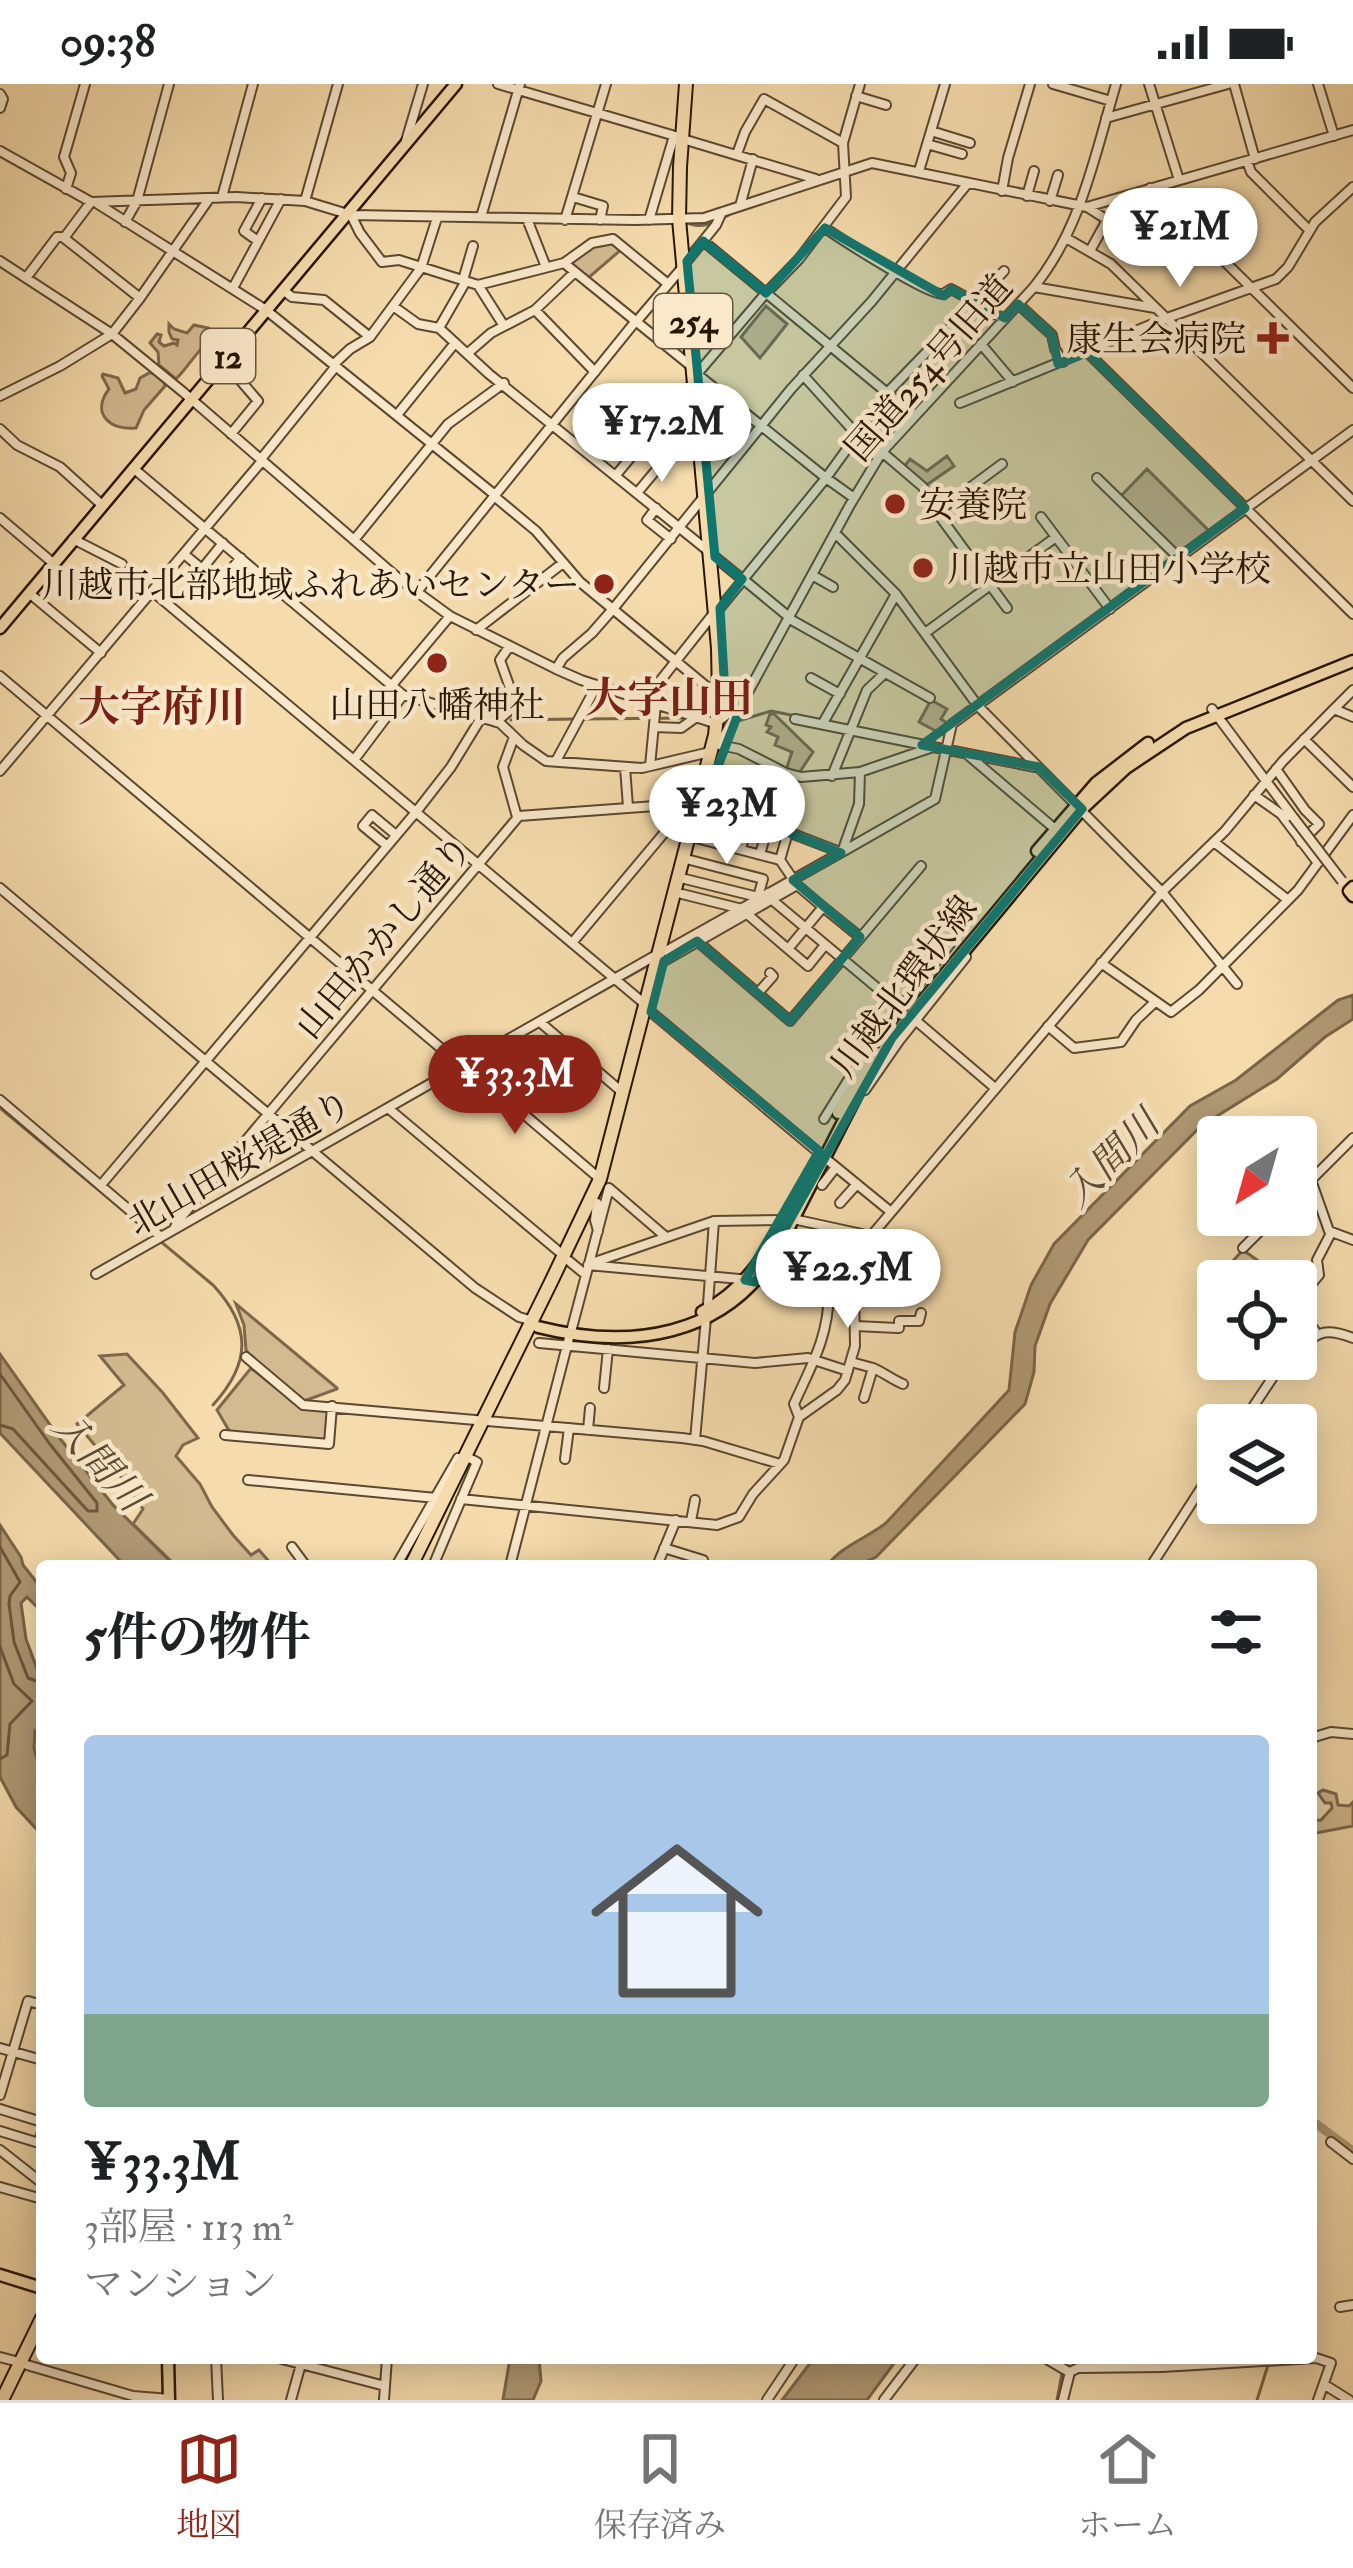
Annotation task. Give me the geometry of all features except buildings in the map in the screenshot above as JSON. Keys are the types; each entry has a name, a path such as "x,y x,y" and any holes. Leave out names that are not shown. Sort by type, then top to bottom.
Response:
{"highway":[{"name":"254","path":"663,955 718,746 722,696 682,219 680,138 688,84"},
{"name":"254","path":"418,1560 537,1322 599,1178 682,894 701,801"},
{"name":"254","path":"567,1258 597,1203 612,1160 648,1008"},
{"name":"254","path":"418,1560 471,1459 484,1420"},
{"path":"6,2400 36,2333"},
{"path":"23,2364 36,2343"}],"main road":[{"name":"12","path":"0,628 456,84"},
{"name":"川越北環状線","path":"839,1111 1096,783 1168,730 1353,658"},
{"name":"川越北環状線","path":"537,1322 569,1336 643,1330 709,1313 750,1281 789,1219 863,1068 1055,830 1079,807"},
{"path":"0,2275 36,2286"},
{"path":"168,2364 170,2400"}],"street":[{"path":"65,189 71,176 64,157 85,84"},
{"path":"125,222 137,201 169,84"},
{"path":"221,196 254,84"},
{"path":"305,201 338,84"},
{"path":"406,143 423,84"},
{"path":"498,84 818,179"},
{"path":"566,220 606,84"},
{"path":"616,475 846,197 843,143 860,84"},
{"path":"919,171 945,84"},
{"path":"1002,191 1030,84"},
{"path":"1054,84 1111,101"},
{"name":"国道254号旧道","path":"718,746 879,455 1034,287 1066,238 1084,207 1116,84"},
{"path":"1149,84 1179,180"},
{"path":"1106,118 1231,84 1252,172 1309,230"},
{"path":"1318,84 1334,136"},
{"path":"481,218 519,87"},
{"path":"0,94 0,109"},
{"path":"856,96 886,105"},
{"path":"737,154 764,99 843,143"},
{"path":"1084,207 1353,130"},
{"path":"931,131 970,143"},
{"path":"649,220 680,138"},
{"path":"927,144 962,154"},
{"path":"0,152 94,202 266,310 536,531 580,582 676,661 722,696 742,701"},
{"path":"740,206 753,159"},
{"path":"64,238 94,202 221,196 305,201 349,214 704,218 872,163 1084,207 1156,251 1186,223"},
{"path":"1027,196 1034,170"},
{"path":"1050,201 1058,175"},
{"path":"556,669 613,609 968,182"},
{"path":"960,404 1167,318 1276,279 1309,230 1353,187"},
{"path":"1150,188 1353,388"},
{"path":"572,197 603,206 600,220"},
{"path":"0,396 112,334 210,198"},
{"path":"258,241 244,231 262,198"},
{"path":"232,288 281,200"},
{"path":"416,592 722,213"},
{"path":"349,214 382,262 399,260 478,285 564,263 592,243 613,238 668,284"},
{"path":"0,771 262,460 335,365 370,337 422,268 437,218"},
{"path":"527,219 546,266"},
{"path":"1090,251 1107,220"},
{"path":"825,228 919,286 944,294 951,289 1004,319"},
{"path":"26,278 57,237 64,238 140,298"},
{"path":"1066,238 1112,264 1353,501"},
{"path":"703,241 914,415"},
{"path":"439,328 464,281 473,246"},
{"path":"0,262 112,334 416,592 451,616 556,669 695,718 721,719 742,701"},
{"path":"564,263 695,374 854,498"},
{"path":"645,700 826,478 888,392 1004,271"},
{"path":"468,353 535,310 575,272"},
{"path":"478,285 504,326"},
{"path":"1034,287 1156,308"},
{"path":"284,290 292,297 324,300 370,337"},
{"path":"1018,304 1052,335 1063,362"},
{"path":"393,305 418,324 439,328 489,374 789,617 931,698"},
{"path":"535,310 595,372"},
{"path":"397,416 455,343"},
{"path":"981,344 1013,382"},
{"path":"1087,352 1353,614"},
{"path":"803,375 856,435 923,487 1007,608"},
{"path":"232,434 258,401 240,380"},
{"path":"354,540 448,424 504,383"},
{"path":"0,429 17,445 60,466 102,505"},
{"path":"663,955 697,941 935,800 952,724 1353,430"},
{"path":"637,493 662,463 640,446"},
{"path":"937,512 1002,464"},
{"path":"133,468 404,695 496,722 542,760 650,766 718,746 739,749 793,775 832,776 860,772 933,747"},
{"path":"1097,478 1179,558"},
{"path":"656,508 646,520 670,539"},
{"path":"1041,517 1110,609"},
{"path":"0,518 53,563"},
{"path":"835,533 896,594 978,706 1162,892 1238,984"},
{"path":"925,633 1056,537"},
{"path":"74,539 122,564"},
{"path":"202,568 224,543"},
{"path":"184,554 220,583 241,558"},
{"path":"476,629 563,563"},
{"path":"812,575 833,587"},
{"path":"152,591 891,1212"},
{"path":"29,592 101,653"},
{"path":"823,723 896,594"},
{"path":"392,685 451,616"},
{"path":"496,722 516,704 500,660 509,646"},
{"path":"832,776 867,690 885,673"},
{"path":"0,676 599,1178"},
{"path":"812,678 840,694"},
{"path":"556,761 597,686"},
{"path":"460,1499 717,1526 739,1517 787,1452 799,1417 841,1386 850,1367 856,1326 854,1289 871,1236 1162,892 1353,690"},
{"path":"354,760 404,695"},
{"path":"650,766 656,704"},
{"path":"1334,709 1353,718"},
{"path":"1214,712 1349,889"},
{"path":"101,1185 416,812 452,767 481,718"},
{"path":"654,727 681,728 695,718"},
{"path":"795,719 1039,767"},
{"path":"514,737 503,772 517,818"},
{"path":"1304,739 1353,787"},
{"path":"967,754 1055,830"},
{"path":"625,767 628,807"},
{"path":"1276,769 1319,824 1301,842"},
{"path":"842,852 859,805 860,772"},
{"path":"1253,795 1281,814 1318,863"},
{"path":"701,801 842,852"},
{"name":"山田かかし通り","path":"174,1229 519,816 701,801"},
{"path":"572,943 674,820 681,803"},
{"path":"386,845 363,826 372,815 396,835"},
{"path":"1101,963 1171,1012 1288,900 1353,815"},
{"path":"741,849 750,817"},
{"path":"760,854 769,824"},
{"path":"780,860 788,832"},
{"path":"696,838 780,860 794,882 860,937"},
{"path":"1214,842 1288,900"},
{"path":"690,860 763,879 766,896"},
{"path":"697,941 790,1021 921,866"},
{"path":"686,879 766,896 900,1007"},
{"path":"0,888 475,1288 519,1317 537,1322"},
{"path":"682,894 743,911 808,965 825,945"},
{"path":"788,949 823,907"},
{"path":"663,955 743,911"},
{"path":"824,1119 839,1111 851,1073 950,944"},
{"name":"北山田桜堤通り","path":"96,1274 663,955"},
{"path":"839,1111 850,1118 914,1019 966,957"},
{"path":"758,993 773,976 770,973"},
{"path":"1048,1025 1074,1048 1120,1042 1155,1002"},
{"path":"914,1019 995,1088"},
{"path":"541,1023 623,1094"},
{"path":"0,1100 161,1237"},
{"path":"388,1108 587,1270 793,1283 829,1293 854,1289"},
{"path":"1317,1174 1353,1138"},
{"path":"1343,1148 1353,1159"},
{"path":"822,1185 836,1167"},
{"path":"840,1203 856,1184"},
{"path":"512,1560 609,1188 666,1237"},
{"path":"1317,1196 1331,1233 1317,1260"},
{"path":"597,1203 598,1233"},
{"path":"587,1270 714,1221 789,1219 871,1236"},
{"path":"695,1440 714,1221"},
{"path":"1331,1233 1353,1240"},
{"path":"1243,1248 1255,1236"},
{"path":"799,1417 794,1404 808,1381 829,1317 829,1293"},
{"path":"856,1326 899,1328 899,1321 919,1321 921,1313"},
{"path":"1340,1333 1350,1326"},
{"path":"1317,1334 1324,1331 1353,1338"},
{"path":"539,1342 569,1336 608,1349 755,1363 815,1359 873,1368 903,1384"},
{"path":"604,1388 608,1349"},
{"path":"246,1357 303,1405 695,1440 779,1463"},
{"path":"864,1398 873,1368"},
{"path":"225,1436 329,1444 332,1406"},
{"path":"588,1430 590,1408"},
{"path":"399,1560 484,1420"},
{"path":"565,1460 568,1428"},
{"path":"435,1560 477,1462 471,1459"},
{"path":"248,1480 436,1498"},
{"path":"1155,1560 1197,1495"},
{"path":"691,1521 695,1500"},
{"path":"659,1560 676,1520"},
{"path":"292,1547 302,1560"},
{"path":"664,1548 700,1560"},
{"path":"1317,1736 1353,1734"},
{"path":"12,2094 1,2093 6,2073 28,2001 36,2003"},
{"path":"0,2048 36,2058"},
{"path":"6,2073 18,2078"},
{"path":"0,2109 36,2120"},
{"path":"0,2131 36,2142"},
{"path":"1330,2142 1353,2159"},
{"path":"0,2150 36,2178"},
{"path":"0,2187 36,2197"},
{"path":"1340,2307 1353,2306"},
{"path":"0,2357 134,2396 170,2400"},
{"path":"1317,2358 1331,2363 1318,2400"},
{"path":"216,2364 218,2400"},
{"path":"291,2400 301,2364"},
{"path":"307,2364 386,2386"},
{"path":"323,2370 324,2364"},
{"path":"342,2374 345,2364"},
{"path":"384,2400 387,2364"},
{"path":"767,2400 791,2364"},
{"path":"884,2400 911,2364"},
{"path":"1056,2364 1070,2372"},
{"path":"1063,2400 1070,2372 1078,2368 1206,2364"},
{"path":"1325,2385 1349,2400"}],"highlighted area":[{"path":"825,228 944,296 951,289 1005,318 1018,304 1052,335 1058,364 1087,352 1245,508 922,745 1039,767 1082,809 892,1038 755,1282 745,1280 819,1151 651,1012 664,961 697,941 790,1021 860,937 793,880 841,853 705,800 740,709 725,694 720,608 742,579 715,557 687,261 703,241 766,293"}],"shaded area":[{"path":"613,240 623,248 587,279 569,264 593,244"},
{"path":"766,306 787,324 760,358 741,337"},
{"path":"169,324 187,333 194,325 208,328 207,343 176,379 159,365 158,352 150,343 157,334 164,346 177,345"},
{"path":"149,373 165,386 144,410 136,428 111,424 103,413 109,389 103,374 118,378 125,393 136,389 140,378"},
{"path":"947,456 954,466 925,486 903,468 910,459 927,471"},
{"path":"1147,469 1210,532 1180,556 1120,497"},
{"path":"931,700 947,709 941,719 950,725 947,737 919,722"},
{"path":"770,714 813,752 799,773 786,770 792,752 775,745 778,737 767,732"},
{"path":"1243,1250 1257,1260 1234,1260"},
{"path":"236,1304 337,1389 304,1401 251,1357"},
{"path":"127,1354 163,1393 198,1438 183,1445 176,1456 233,1535 251,1555 259,1550 268,1560 170,1560 133,1524 143,1509 77,1424 124,1385 100,1356"},
{"path":"251,1368 302,1409 329,1410 327,1441 231,1434 217,1410"},
{"path":"1318,1793 1336,1794 1338,1805 1353,1802 1353,1826 1317,1833 1317,1820 1332,1808"}],"water":[{"path":"1353,995 1353,1019 1277,1079 1217,1116 1197,1116 1197,1130 1088,1240 1050,1304 1035,1346 1025,1404 876,1557 832,1560 886,1523 1009,1390 1015,1332 1031,1285 1054,1244 1190,1106 1236,1080 1338,1000"},
{"path":"0,1354 113,1505 169,1560 119,1560 0,1433"},
{"path":"0,1525 36,1581 36,1606 27,1597 21,1603 36,1666 36,1829 16,1807 0,1777"},
{"path":"509,2364 540,2364 541,2381 533,2400 503,2400"},
{"path":"809,2364 894,2364 867,2400 782,2400"}],"waterway":[{"path":"1337,139 1353,134"},
{"path":"1030,199 1074,209"},
{"path":"357,211 402,212"},
{"path":"686,222 703,225 732,213"},
{"path":"117,333 156,365"},
{"path":"196,398 230,427"},
{"path":"738,721 771,711 796,716"},
{"path":"584,719 688,718"},
{"path":"511,720 575,719"},
{"path":"929,742 984,753"},
{"path":"495,1051 649,965"},
{"path":"0,1108 226,1300 242,1345 235,1374 213,1405"},
{"path":"261,1184 315,1154"},
{"path":"1317,2124 1353,2151"},
{"path":"1057,2400 1064,2364"},
{"path":"1257,2400 1268,2364"}],"place":[{"name":"康生会病院","path":"1273,338"},
{"name":"安養院","path":"895,504"},
{"name":"川越市立山田小学校","path":"923,568"},
{"name":"川越市北部地域ふれあいセンター","path":"604,584"},
{"name":"山田八幡神社","path":"437,663"}],"district":[{"name":"大字山田","path":"669,697"},
{"name":"大字府川","path":"162,706"}],"water label":[{"name":"入間川","path":"1110,1158"},
{"name":"入間川","path":"100,1461"}]}
